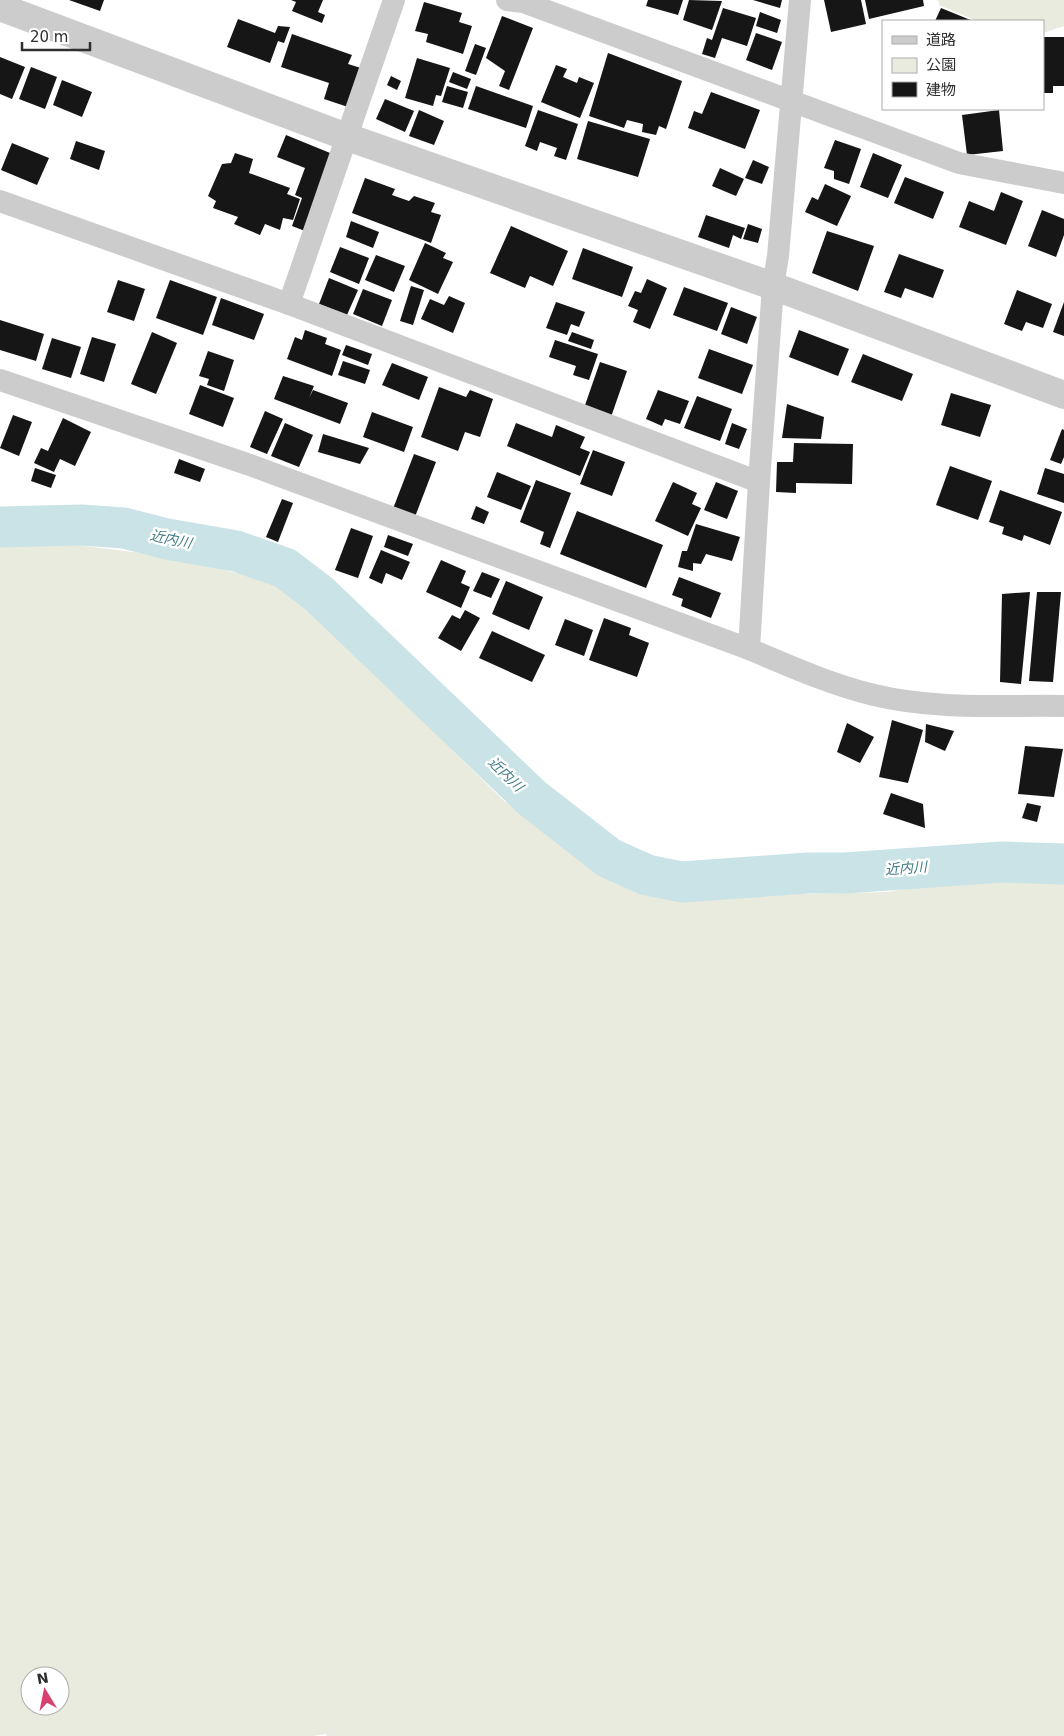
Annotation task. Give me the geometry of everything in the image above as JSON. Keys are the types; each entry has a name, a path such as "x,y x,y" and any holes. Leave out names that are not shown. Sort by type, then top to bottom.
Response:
{"street":[{"path":"289,304 394,0"},
{"path":"749,649 773,286 778,256 800,0"},
{"path":"518,1 959,163 1064,183"},
{"path":"0,7 347,137 773,286 1064,395"},
{"path":"0,201 289,304 759,482"},
{"path":"0,380 247,464 749,649 800,672 874,695 934,704 1064,706"}],"green space":[{"path":"938,0 1064,0 1064,26 1044,33 1044,20 975,20 939,5"},
{"path":"0,522 59,543 174,557 280,584 344,643 504,801 682,897 888,892 1064,858 1064,1736 327,1736 326,1734 314,1736 0,1736"}],"building":[{"path":"69,0 104,0 100,11"},
{"path":"291,0 323,0 318,12 325,15 322,23 292,11 296,2"},
{"path":"648,0 683,0 678,15 646,6"},
{"path":"689,0 722,1 712,30 683,20"},
{"path":"753,0 782,0 780,8"},
{"path":"824,0 861,0 866,24 831,32"},
{"path":"865,0 923,0 924,6 869,19"},
{"path":"424,2 462,13 459,22 472,26 463,54 426,42 428,34 415,31"},
{"path":"723,8 756,18 747,46 722,38 715,58 702,54 707,38 712,40"},
{"path":"941,8 971,20 935,20"},
{"path":"760,12 781,20 777,33 756,26"},
{"path":"502,16 533,28 509,90 499,86 505,71 486,58"},
{"path":"238,19 275,33 278,26 290,27 284,43 278,41 270,63 227,47"},
{"path":"756,33 782,42 772,70 746,60"},
{"path":"292,34 352,55 348,64 361,68 348,107 324,99 329,83 281,67"},
{"path":"1044,37 1064,37 1064,86 1053,86 1053,93 1044,93"},
{"path":"475,44 486,48 476,75 465,71"},
{"path":"608,53 682,81 666,129 659,126 656,135 642,132 643,124 627,120 624,128 589,116"},
{"path":"0,57 25,67 12,99 0,94"},
{"path":"417,58 450,68 441,96 436,95 433,106 405,98"},
{"path":"556,65 567,69 563,77 577,83 579,77 594,83 580,118 541,102"},
{"path":"31,67 57,77 45,109 19,99"},
{"path":"453,72 471,79 467,89 449,82"},
{"path":"391,76 401,81 397,90 387,85"},
{"path":"62,80 92,92 82,117 53,105"},
{"path":"447,86 468,92 463,108 442,102"},
{"path":"476,86 533,106 526,128 468,109"},
{"path":"711,92 760,110 745,149 688,128 694,111 702,114"},
{"path":"385,99 414,111 405,132 376,119"},
{"path":"419,110 444,121 434,145 409,136"},
{"path":"538,110 578,124 566,160 554,156 557,148 540,142 537,151 525,146"},
{"path":"999,110 1003,151 967,155 962,115"},
{"path":"588,121 650,139 638,177 577,159"},
{"path":"286,135 335,155 305,231 292,226 302,198 295,195 305,168 277,157"},
{"path":"835,140 861,149 849,184 834,179 834,171 824,168"},
{"path":"76,141 105,151 99,170 70,159"},
{"path":"12,143 49,158 37,185 1,170"},
{"path":"235,153 253,159 249,173 290,188 287,194 300,199 293,220 283,218 280,230 265,224 260,235 234,224 238,217 213,208 216,201 208,196 222,164 231,163"},
{"path":"873,153 902,165 888,198 860,187"},
{"path":"753,160 769,167 762,184 745,178"},
{"path":"720,168 744,179 736,196 712,186"},
{"path":"905,177 944,192 933,219 894,203"},
{"path":"365,178 395,189 392,195 409,201 414,196 435,203 431,212 441,215 431,243 352,213"},
{"path":"825,184 851,196 837,226 805,212 812,197 818,200"},
{"path":"1001,192 1023,201 1006,245 959,227 969,201 994,211"},
{"path":"1042,210 1064,219 1064,235 1056,257 1028,246"},
{"path":"706,215 745,228 741,239 733,235 729,248 698,237"},
{"path":"351,221 379,232 373,248 346,237"},
{"path":"748,224 762,229 758,243 743,239"},
{"path":"511,226 568,251 553,286 530,276 525,288 490,273"},
{"path":"827,231 874,246 858,291 812,273"},
{"path":"425,243 446,253 443,258 453,262 438,294 409,280"},
{"path":"340,247 369,258 359,284 330,272"},
{"path":"583,248 633,267 622,297 572,279"},
{"path":"899,254 944,270 933,298 905,288 901,298 884,292"},
{"path":"376,255 405,266 394,292 365,280"},
{"path":"329,278 358,290 347,315 319,304"},
{"path":"647,279 667,288 650,329 633,322 638,310 628,306 635,291 641,293"},
{"path":"118,280 145,289 134,321 107,312"},
{"path":"170,280 217,297 203,335 156,318"},
{"path":"411,286 424,290 413,325 400,321"},
{"path":"684,287 728,303 717,331 673,315"},
{"path":"363,289 392,300 382,326 353,314"},
{"path":"1017,290 1052,304 1043,328 1026,322 1022,331 1004,324"},
{"path":"449,296 465,303 453,333 421,319 430,299 444,305"},
{"path":"221,298 264,314 254,340 212,325"},
{"path":"556,302 585,312 579,327 571,324 567,335 546,328"},
{"path":"1064,302 1064,336 1053,332"},
{"path":"731,307 757,317 747,344 721,334"},
{"path":"0,320 44,334 36,361 0,350"},
{"path":"305,330 327,338 325,344 341,350 332,376 287,359 295,337 302,340"},
{"path":"799,330 849,349 838,376 789,357"},
{"path":"152,332 177,343 156,394 131,384"},
{"path":"572,332 594,340 591,349 568,341"},
{"path":"92,337 116,344 104,382 80,374"},
{"path":"52,338 81,347 71,378 42,369"},
{"path":"555,340 598,354 589,380 573,375 576,366 549,357"},
{"path":"346,345 372,354 368,365 342,355"},
{"path":"709,349 753,365 742,394 698,378"},
{"path":"208,351 234,360 224,391 207,385 209,379 199,376"},
{"path":"863,354 913,374 902,401 851,382"},
{"path":"343,361 370,370 365,384 338,375"},
{"path":"600,362 627,371 611,417 584,408"},
{"path":"392,363 428,377 419,400 382,385"},
{"path":"283,376 314,386 309,398 313,390 348,403 340,424 274,399"},
{"path":"200,385 234,398 223,427 189,414"},
{"path":"439,387 466,397 470,390 493,399 480,437 465,432 458,451 421,437"},
{"path":"658,390 689,401 680,424 665,419 662,426 646,419"},
{"path":"951,393 991,405 980,437 941,425"},
{"path":"697,396 732,409 720,441 684,428"},
{"path":"787,404 824,417 821,439 782,438"},
{"path":"265,411 283,419 267,454 250,447"},
{"path":"372,412 413,427 404,452 363,437"},
{"path":"13,415 32,422 19,456 0,448"},
{"path":"63,418 91,432 75,466 60,459 54,472 34,463 41,448 48,451"},
{"path":"285,423 313,435 299,467 271,456"},
{"path":"516,423 552,437 556,425 585,437 580,448 590,452 580,476 507,446"},
{"path":"732,423 747,429 739,449 725,444"},
{"path":"1062,429 1064,430 1064,457 1061,464 1050,460"},
{"path":"323,434 369,448 360,464 318,452"},
{"path":"794,443 853,444 852,484 796,483 796,493 776,492 777,462 793,462"},
{"path":"593,450 625,462 612,496 580,484"},
{"path":"414,454 436,462 413,522 391,514"},
{"path":"179,459 205,469 200,482 174,473"},
{"path":"950,466 992,481 978,520 936,505"},
{"path":"35,468 56,475 51,488 31,481"},
{"path":"1045,468 1064,474 1064,503 1037,494"},
{"path":"497,472 531,486 521,510 487,497"},
{"path":"536,480 571,493 550,548 540,544 544,532 520,522"},
{"path":"673,482 697,493 692,504 701,508 688,536 655,521"},
{"path":"716,482 738,491 727,519 704,510"},
{"path":"1000,490 1062,512 1050,545 1024,535 1022,541 1002,534 1004,527 989,522"},
{"path":"282,499 293,503 278,542 266,537"},
{"path":"476,506 489,512 484,524 471,519"},
{"path":"577,511 663,545 646,588 560,554"},
{"path":"696,524 740,537 732,561 706,554 701,564 693,563 693,571 678,567 682,551 687,551"},
{"path":"351,528 373,536 358,578 335,570"},
{"path":"388,535 413,544 408,556 384,547"},
{"path":"381,550 410,562 402,580 386,573 382,584 369,578"},
{"path":"441,560 466,571 461,583 470,587 461,608 426,592"},
{"path":"482,572 500,579 491,598 473,591"},
{"path":"679,577 721,593 711,618 681,606 683,599 672,595"},
{"path":"506,581 543,597 529,630 492,614"},
{"path":"1030,592 1021,684 1000,682 1002,594"},
{"path":"1037,592 1061,592 1053,682 1029,681"},
{"path":"465,610 480,618 461,651 438,638 452,615 460,619"},
{"path":"604,618 631,628 629,635 649,643 637,677 589,660"},
{"path":"565,619 593,630 584,656 555,645"},
{"path":"492,631 545,655 532,682 479,658"},
{"path":"892,720 923,730 908,783 879,777"},
{"path":"847,723 874,737 860,763 837,752"},
{"path":"926,724 954,731 945,751 925,742"},
{"path":"1025,746 1063,749 1054,797 1018,794"},
{"path":"891,793 923,804 925,828 883,814"},
{"path":"1027,803 1041,806 1037,822 1022,818"}],"waterway":[{"name":"近内川","path":"0,527 81,525 124,528 167,539 236,551 285,568 319,594 532,798 609,858 647,875 682,882 1002,862 1064,864"}]}
